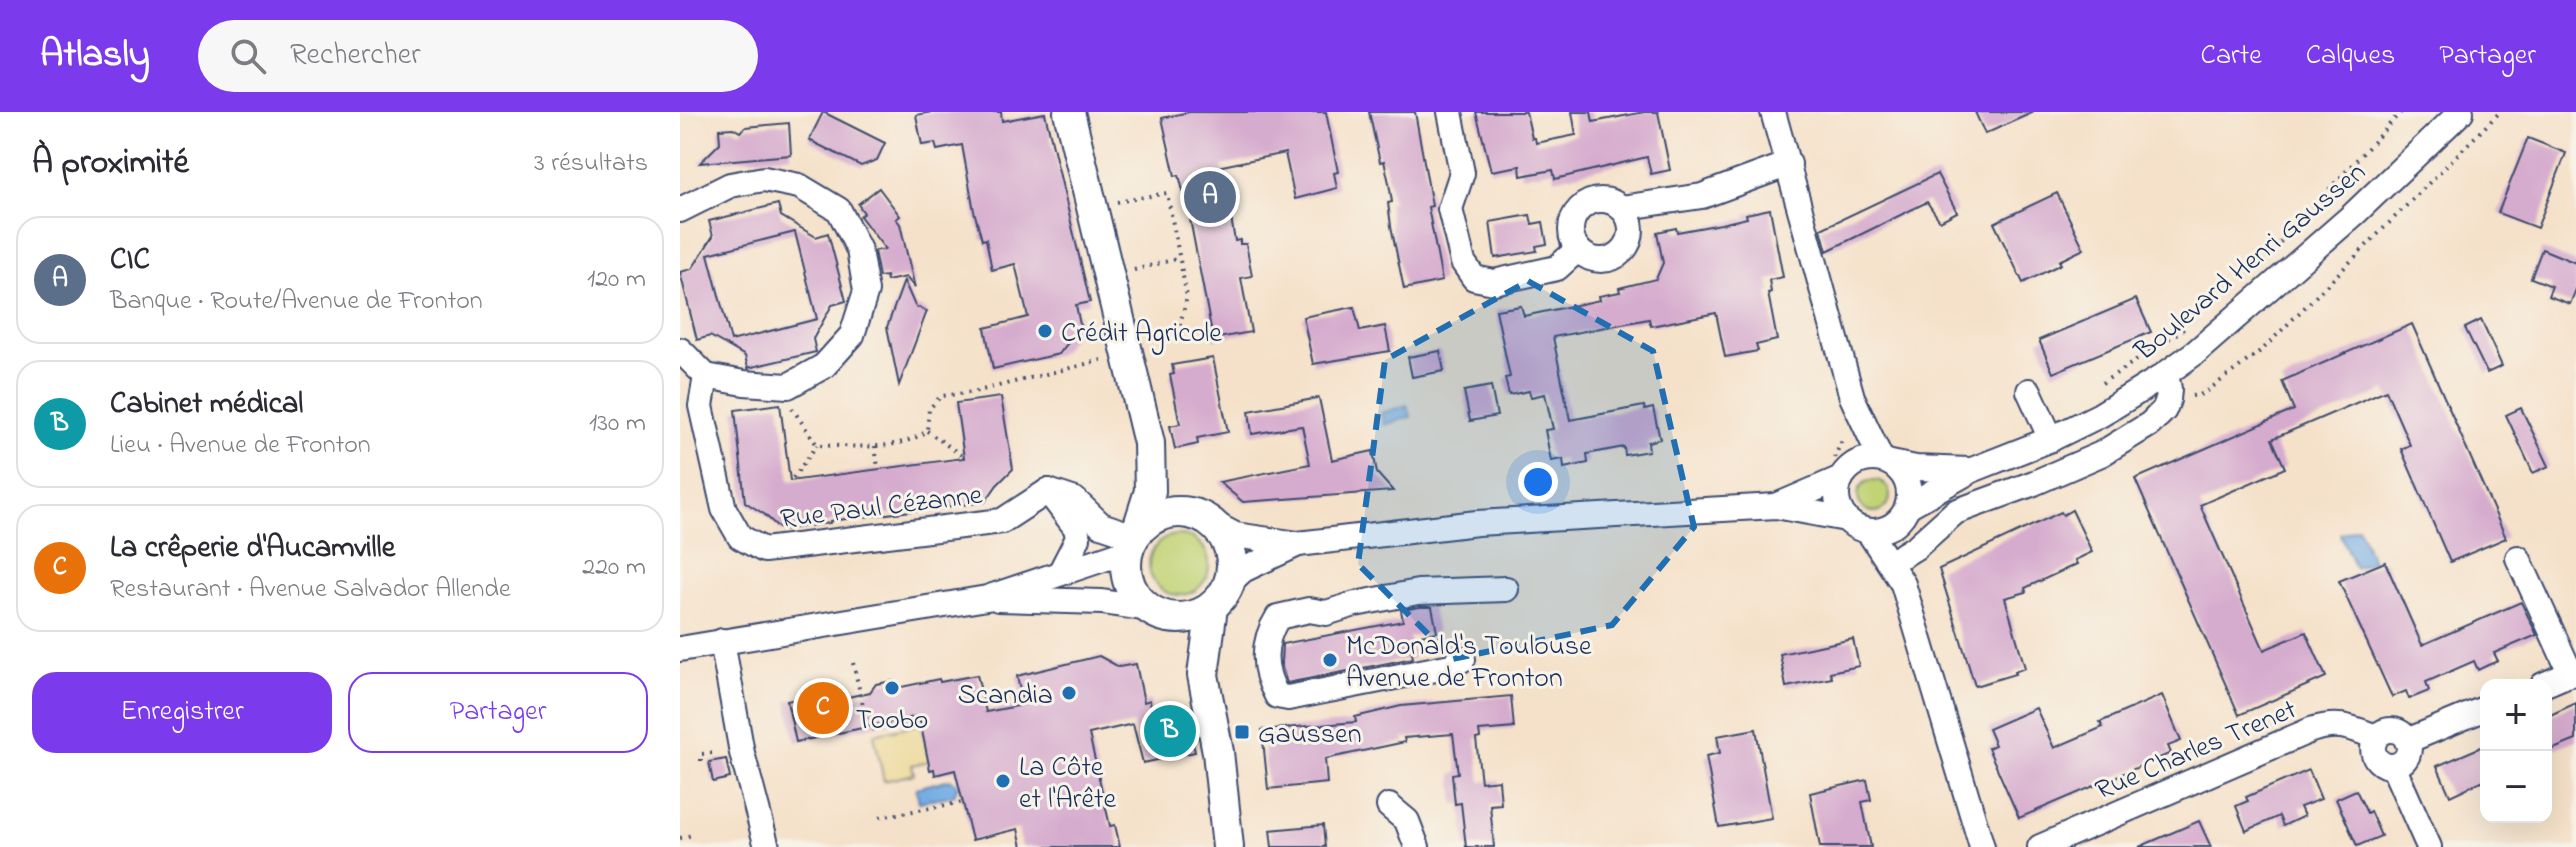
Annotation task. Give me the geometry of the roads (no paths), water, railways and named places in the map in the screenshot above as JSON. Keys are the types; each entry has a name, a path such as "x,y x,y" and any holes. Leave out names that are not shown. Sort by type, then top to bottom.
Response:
{"main road":[{"path":"1069,112 1149,443 1150,491 1126,567 1129,583 1137,597 1156,612 1203,675"},
{"path":"1149,443 1169,484 1225,537 1231,552 1233,568 1221,595 1203,675 1218,752 1228,847"},
{"path":"1133,540 1149,520 1164,513 1181,511 1206,519"},
{"path":"1156,612 1189,617 1221,595"}],"street":[{"path":"1450,112 1462,173 1450,209 1463,262 1474,278 1494,282 1557,268 1578,249"},
{"path":"1773,112 1852,397 1886,461 1901,470 1907,481 1910,493 1905,511 1903,584 1982,847"},
{"name":"Boulevard Henri Gaussen","path":"1206,519 1235,535 1298,544 1477,523 1776,506 1846,519 1868,531 1887,528 1905,511 1972,470 2051,439 2100,415 2166,374 2196,352 2354,214 2461,112"},
{"path":"1621,208 1702,196 1789,164"},
{"path":"680,210 730,185 764,179 799,186 839,210 859,250 866,291 852,335 824,366 788,386 706,376 680,350"},
{"path":"1597,201 1610,201 1621,208 1629,219 1631,233 1627,246 1617,256 1603,260 1589,258 1578,249 1572,238 1576,213 1586,204 1597,201"},
{"path":"1903,555 1955,512 2101,454 2150,424 2164,410 2168,400 2166,374"},
{"name":"Rue Paul Cézanne","path":"706,376 701,406 724,509 740,537 764,550 1002,521 1048,491"},
{"path":"2029,391 2051,439"},
{"path":"1846,519 1837,499 1845,472 1852,397"},
{"name":"Boulevard Henri Gaussen","path":"1776,506 1870,458 1916,468 1972,470"},
{"path":"1048,491 1075,500 1101,525 1133,540"},
{"path":"1048,491 1076,528 1078,538 1060,573"},
{"path":"1868,531 1903,584"},
{"path":"680,649 987,598 1060,573 1133,540"},
{"name":"Boulevard Henri Gaussen","path":"1221,595 1243,570 1298,544"},
{"path":"2518,558 2574,672 2552,681"},
{"path":"1463,659 1451,666 1288,698 1277,696 1267,677 1266,650 1269,631 1278,617 1309,610 1326,613 1418,592 1506,589"},
{"path":"987,598 1102,602 1156,612"},
{"path":"722,641 742,753 767,847"},
{"path":"2407,741 2480,711"},
{"name":"Rue Charles Trenet","path":"2040,847 2328,724 2346,726 2376,737"},
{"path":"2386,730 2399,732 2407,741 2409,751 2403,761 2393,766 2380,763 2372,751 2376,737 2386,730"},
{"path":"2393,766 2429,847"},
{"path":"1389,806 1407,821 1417,847"}],"water":[{"path":"1407,405 1411,417 1384,425 1381,413"},
{"path":"2358,527 2373,561 2355,568 2340,534"},
{"path":"950,779 958,785 954,795 919,802 916,788"}],"place":[{"name":"CIC","path":"1210,197"},
{"name":"Crédit Agricole","path":"1045,331"},
{"name":"McDonald's Toulouse Avenue de Fronton","path":"1330,660"},
{"name":"Toobo","path":"892,688"},
{"name":"Scandia","path":"1069,693"},
{"name":"La crêperie d'Aucamville","path":"823,708"},
{"name":"Cabinet médical","path":"1170,731"},
{"name":"Gaussen","path":"1242,732"},
{"name":"La Côte et l'Arête","path":"1003,781"}]}
